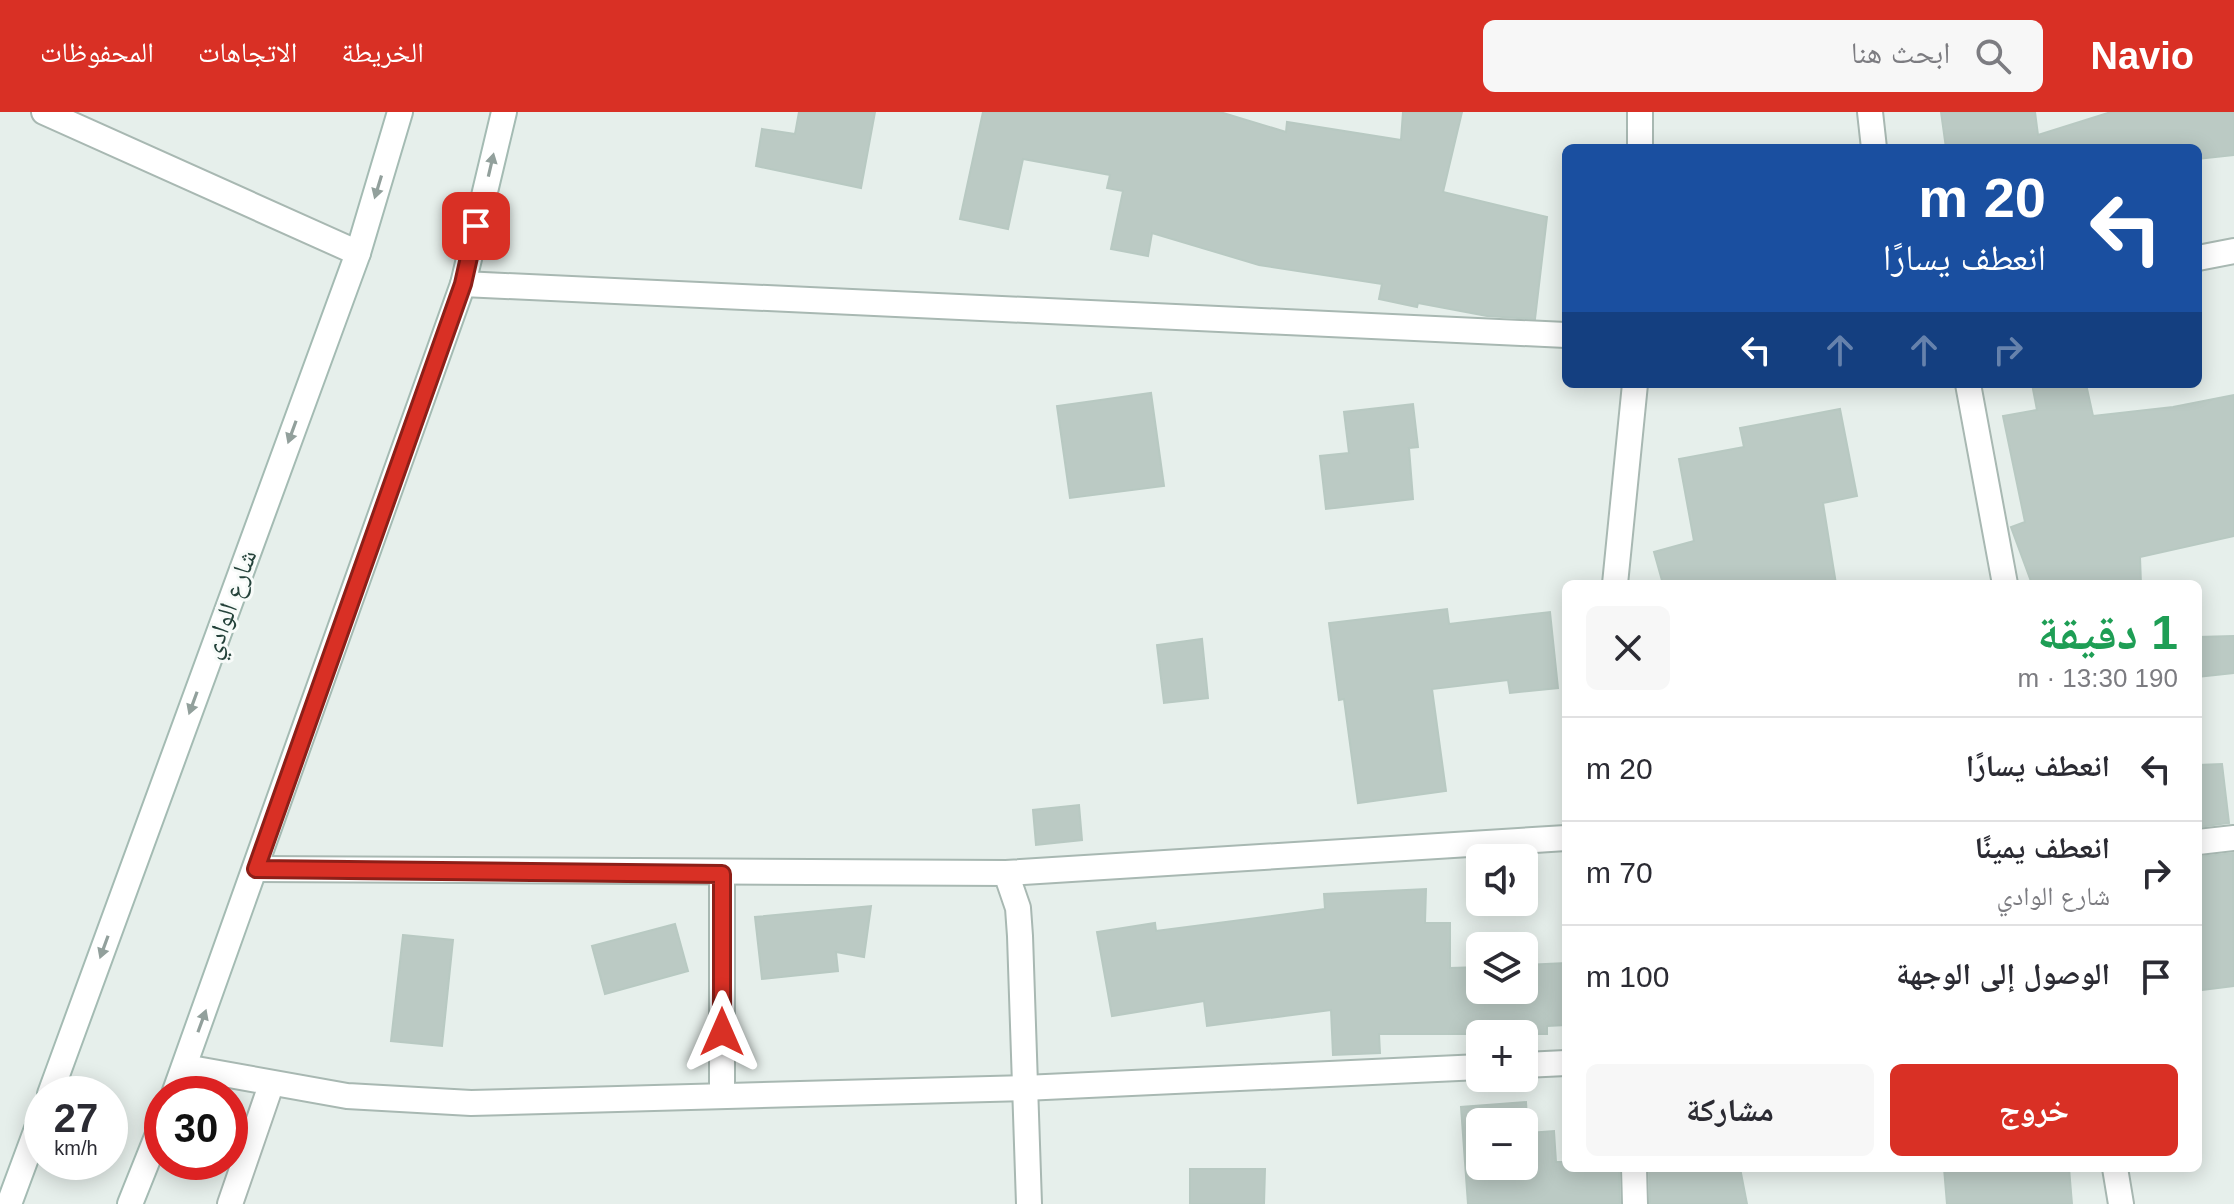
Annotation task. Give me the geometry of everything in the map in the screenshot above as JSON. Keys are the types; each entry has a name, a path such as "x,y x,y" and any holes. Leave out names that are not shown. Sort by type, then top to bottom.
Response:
{"street":[{"path":"44,112 358,253"},
{"name":"شارع الوادي","path":"57,1076 358,253 400,112"},
{"path":"181,1076 463,284 504,112"},
{"path":"1640,112 1640,144"},
{"path":"1870,112 1874,144"},
{"path":"2202,257 2234,251"},
{"path":"463,284 1562,335"},
{"path":"1615,580 1635,388"},
{"path":"1969,388 2004,580"},
{"path":"256,869 722,874 1006,873 1562,838"},
{"path":"2202,842 2234,838"},
{"path":"1006,873 1018,908 1029,1204"},
{"path":"722,874 722,1096"},
{"path":"1538,1064 1562,1063"},
{"path":"185,1067 271,1085 347,1096 471,1103 1024,1088 1466,1068"},
{"path":"230,1204 271,1085"},
{"path":"9,1204 24,1164"},
{"path":"130,1204 144,1169"},
{"path":"1634,1172 1635,1204"},
{"path":"2116,1172 2121,1204"}],"building":[{"path":"799,112 875,112 861,188 756,166 762,129 795,134"},
{"path":"983,112 1220,112 1286,132 1287,122 1401,140 1403,112 1462,112 1443,192 1547,217 1535,319 1487,316 1379,299 1382,284 1259,265 1152,233 1148,256 1111,249 1123,191 1107,188 1110,175 1023,159 1008,229 960,219"},
{"path":"1941,112 2035,112 2038,135 2111,112 2234,112 2234,155 2202,159 2202,144 1945,144"},
{"path":"2033,388 2087,388 2093,416 2173,407 2234,395 2234,536 2140,557 2141,580 2031,580 2011,527 2025,522 2003,416 2037,410"},
{"path":"1151,393 1164,486 1070,498 1057,406"},
{"path":"1413,404 1418,447 1409,448 1413,499 1326,509 1320,456 1349,453 1344,412"},
{"path":"1840,409 1857,496 1823,503 1835,580 1662,580 1654,552 1694,541 1679,459 1744,447 1740,428"},
{"path":"1447,609 1449,624 1550,612 1558,688 1510,693 1508,680 1432,689 1446,791 1358,803 1344,699 1339,700 1329,623"},
{"path":"2234,636 2234,673 2202,677 2202,637"},
{"path":"1202,639 1208,698 1164,703 1157,645"},
{"path":"2222,764 2229,823 2202,826 2202,765"},
{"path":"1079,805 1082,840 1036,845 1033,810"},
{"path":"2233,853 2234,986 2202,990 2202,857"},
{"path":"1426,889 1425,923 1450,923 1450,968 1466,967 1466,1004 1538,1004 1538,964 1562,963 1562,1025 1547,1026 1547,1034 1538,1034 1538,1020 1466,1020 1466,1034 1379,1034 1380,1053 1333,1055 1331,1010 1207,1026 1204,1001 1112,1016 1097,932 1155,923 1156,931 1325,909 1324,894"},
{"path":"871,906 864,957 836,952 838,971 762,979 755,917"},
{"path":"675,924 688,971 605,994 592,946"},
{"path":"403,935 453,940 442,1046 391,1041"},
{"path":"1526,1102 1526,1108 1466,1108 1466,1176 1461,1107"},
{"path":"1554,1131 1556,1162 1562,1162 1562,1172 1619,1172 1620,1204 1468,1204 1466,1180 1538,1180 1538,1132"},
{"path":"1190,1169 1265,1169 1264,1204 1190,1204"},
{"path":"1649,1172 1741,1172 1747,1204 1650,1204"},
{"path":"1944,1172 2069,1172 2072,1204 1947,1204"}],"route":[{"path":"476,226 463,284 256,869 722,874 722,1032"}]}
